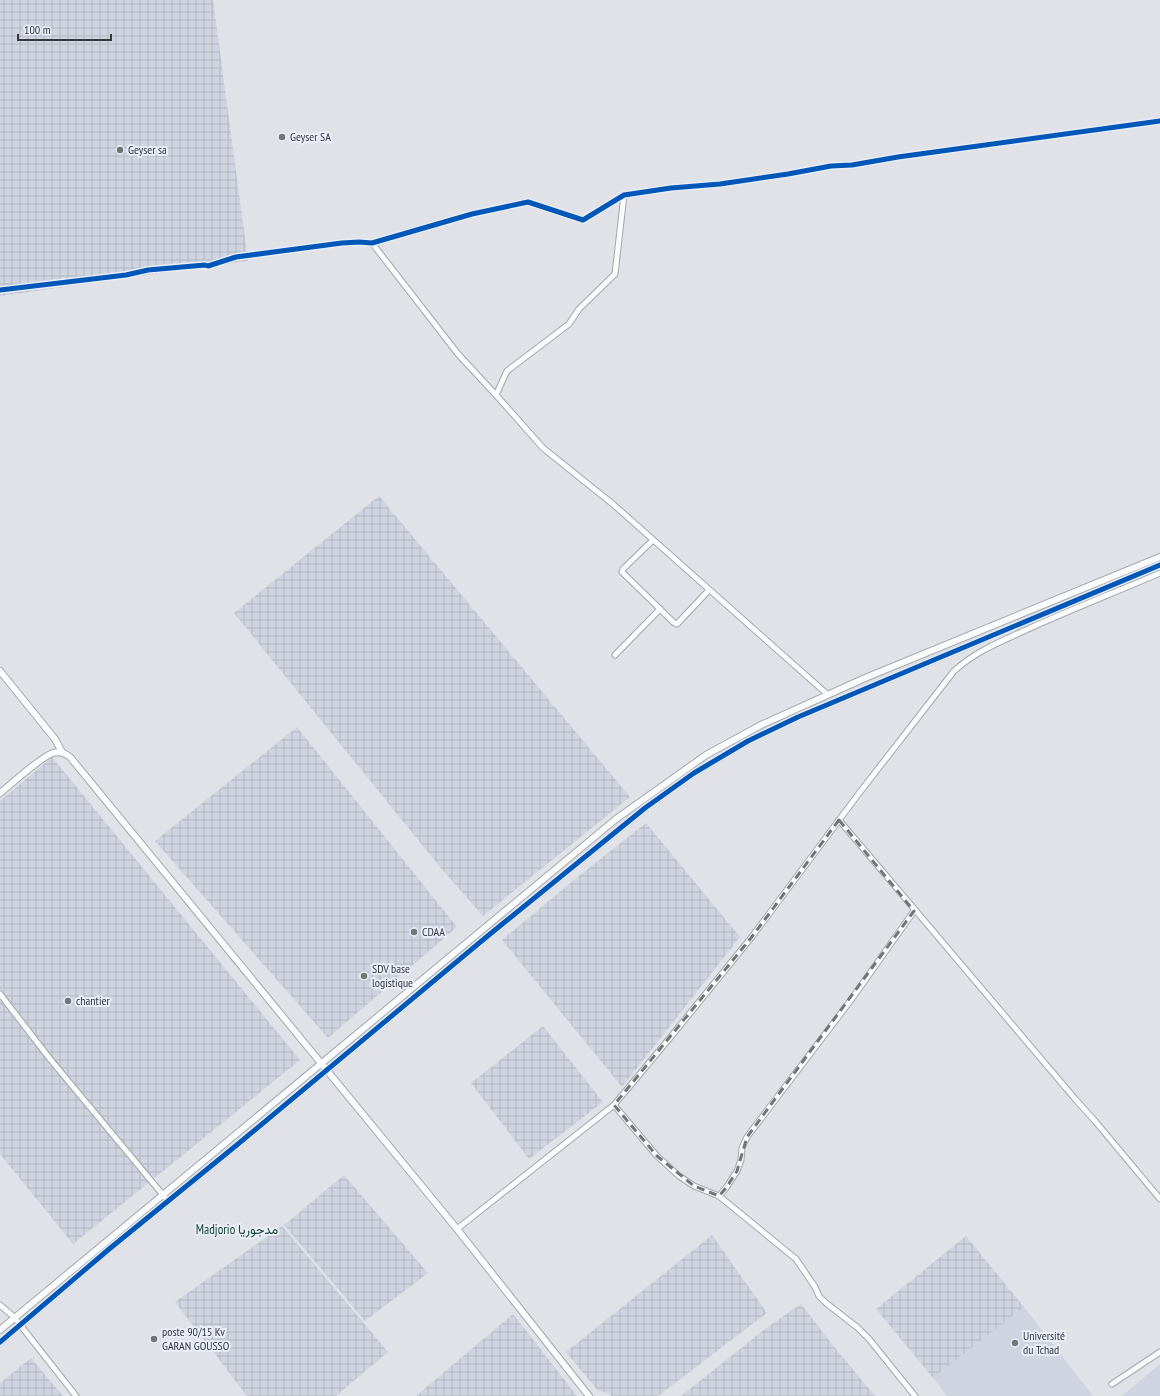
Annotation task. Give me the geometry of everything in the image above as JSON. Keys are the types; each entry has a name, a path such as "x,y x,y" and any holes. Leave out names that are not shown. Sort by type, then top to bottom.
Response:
{"street":[{"path":"0,290 126,275 148,270 208,266 236,257 342,243 372,243 472,214 528,202 583,220 624,195 671,188 720,184 831,166 852,165 898,157 1160,121"},
{"path":"496,394 507,370 569,324 579,309 615,274 624,195"},
{"path":"372,243 458,354 496,394 543,448 614,505 827,694"},
{"path":"653,540 623,569 622,572 673,622 676,624 710,590"},
{"path":"0,1330 472,937 639,801 706,754 761,725 827,694 1160,557"},
{"path":"0,1342 108,1250 621,827 694,773 748,741 798,716 1160,565"},
{"path":"457,1228 614,1105 670,1039 751,938 944,682 966,660 981,651 1052,618 1160,573"},
{"path":"615,655 660,609"},
{"path":"0,671 55,739 62,752 70,757 85,773 213,932 328,1069 457,1228 589,1396"},
{"path":"0,794 43,758 52,753 62,752"},
{"path":"839,820 914,911 1095,1121 1160,1199"},
{"path":"719,1196 737,1171 741,1160 742,1148 747,1137 851,1000 914,911"},
{"path":"0,994 50,1058 168,1201"},
{"path":"614,1105 658,1156 679,1176 694,1186 719,1196 796,1259 815,1287 819,1296 869,1339 915,1396"},
{"path":"0,1305 20,1324 76,1396"},
{"path":"1112,1384 1160,1352"}],"highlighted area":[{"path":"839,820 914,911 747,1137 737,1171 719,1196 694,1186 657,1156 614,1105 751,938"}],"shaded area":[{"path":"0,0 213,0 248,261 0,296"},
{"path":"379,496 630,797 483,916 440,867 234,613"},
{"path":"297,727 457,927 328,1038 155,841"},
{"path":"52,757 300,1060 73,1244 0,1154 0,801"},
{"path":"646,823 740,937 622,1087 502,940 575,879"},
{"path":"543,1026 603,1102 529,1159 471,1083"},
{"path":"344,1175 428,1273 365,1321 284,1225"},
{"path":"282,1226 388,1352 336,1396 247,1396 175,1302"},
{"path":"712,1235 767,1313 658,1396 611,1396 609,1393 598,1391 566,1352"},
{"path":"966,1236 1024,1307 933,1378 876,1309"},
{"path":"801,1304 875,1396 681,1396 765,1329"},
{"name":"Université du Tchad","path":"1024,1307 1093,1396 947,1396 933,1378"},
{"path":"513,1314 577,1396 416,1396"},
{"path":"31,1358 63,1396 0,1396 0,1383"},
{"path":"1160,1364 1160,1396 1122,1396"}],"cycle path":[{"path":"0,290 126,275 148,270 208,266 236,257 342,243 372,243 472,214 528,202 583,220 624,195 671,188 720,184 831,166 852,165 898,157 1160,121"},
{"path":"0,1342 108,1250 484,939 645,808 694,773 748,741 798,717 1160,565"}],"place":[{"name":"Geyser SA","path":"282,137"},
{"name":"Geyser sa","path":"120,150"},
{"name":"CDAA","path":"414,932"},
{"name":"SDV base logistique","path":"364,976"},
{"name":"chantier","path":"68,1001"},
{"name":"poste 90/15 Kv GARAN GOUSSO","path":"154,1339"},
{"name":"Université du Tchad","path":"1015,1343"}],"district":[{"name":"Madjorio مدجوريا","path":"237,1229"}]}
